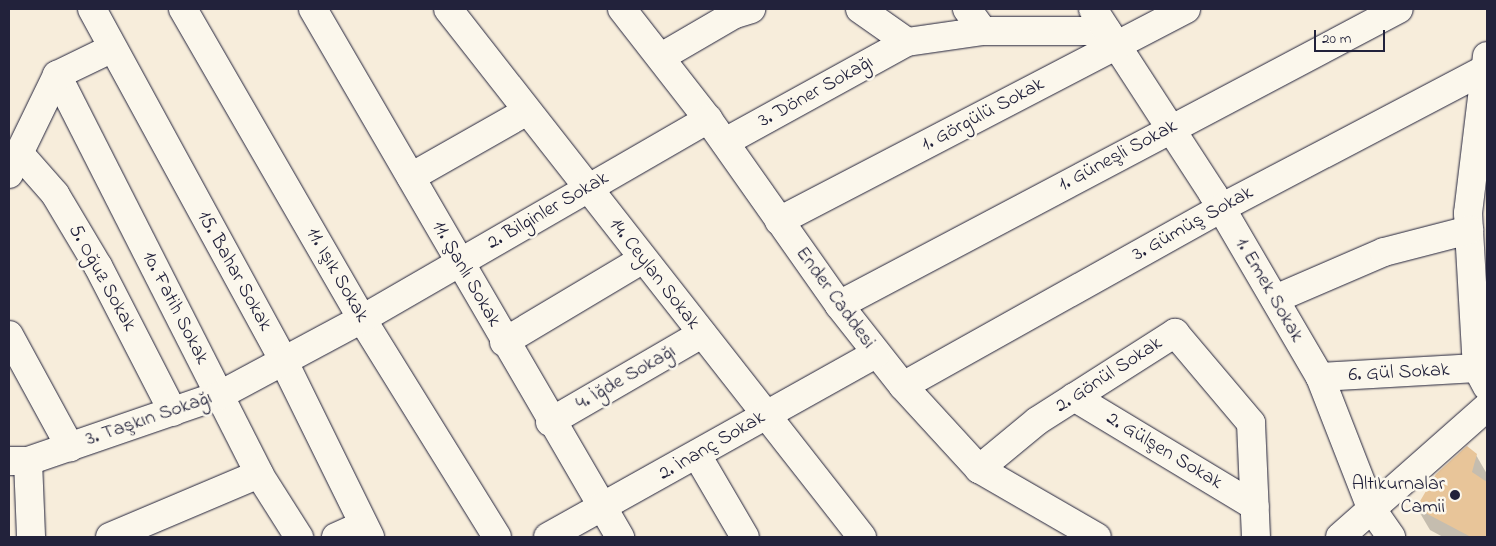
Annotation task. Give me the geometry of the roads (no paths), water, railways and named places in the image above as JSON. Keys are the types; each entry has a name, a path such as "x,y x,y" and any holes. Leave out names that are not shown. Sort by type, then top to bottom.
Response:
{"street":[{"name":"15. Bahar Sokak","path":"92,9 111,49 283,360 366,531"},
{"name":"11. Işık Sokak","path":"183,9 362,318 497,537"},
{"name":"11. Şanlı Sokak","path":"313,9 550,422 620,537"},
{"name":"14. Ceylan Sokak","path":"448,9 587,189 862,537"},
{"name":"Ender Caddesi","path":"622,9 708,119 839,305 903,386 979,469 1097,537"},
{"path":"860,9 907,42 983,31 1105,28"},
{"path":"967,9 983,31"},
{"name":"1. Görgülü Sokak","path":"779,221 1105,28 1186,9"},
{"name":"1. Güneşli Sokak","path":"839,305 1170,128 1399,9"},
{"path":"660,57 739,10"},
{"name":"1. Emek Sokak","path":"1105,28 1221,208 1320,377 1371,508 1390,537"},
{"name":"3. Döner Sokağı","path":"724,142 907,42"},
{"path":"14,163 57,75 111,49"},
{"path":"1482,377 1480,268 1469,230 1468,213 1484,106 1486,63"},
{"name":"3. Gümüş Sokak","path":"903,386 1221,208 1486,63"},
{"name":"10. Fatih Sokak","path":"57,75 259,474 299,537"},
{"path":"411,177 527,111"},
{"name":"2. Bilginler Sokak","path":"283,360 362,318 708,119"},
{"name":"5. Oğuz Sokak","path":"14,163 55,194 93,258 173,412"},
{"path":"1275,299 1384,252 1469,230"},
{"path":"504,342 643,259"},
{"name":"2. Gönül Sokak","path":"979,469 1037,421 1174,333 1251,423 1256,537"},
{"name":"4. İğde Sokağı","path":"550,422 702,334"},
{"path":"9,336 70,446"},
{"name":"2. İnanç Sokak","path":"548,537 876,354"},
{"name":"3. Taşkın Sokağı","path":"18,461 70,446 220,395 283,360"},
{"name":"6. Gül Sokak","path":"1320,377 1482,377"},
{"name":"2. Gülşen Sokak","path":"1074,397 1254,506"},
{"path":"1340,537 1487,407"},
{"path":"697,455 745,537"},
{"path":"18,461 31,537"},
{"path":"110,537 259,474"},
{"path":"336,537 366,531"}],"place":[{"name":"Altıkurnalar Camii","path":"1455,495"}]}
